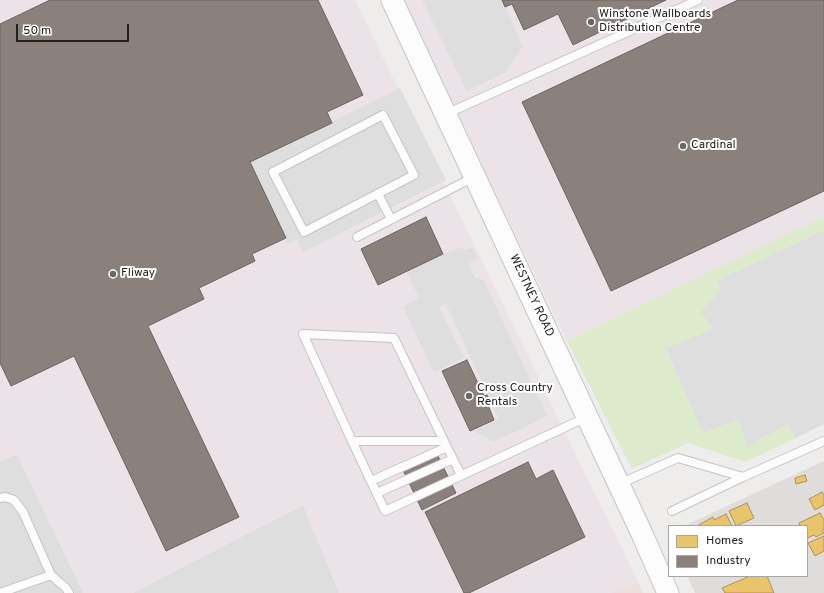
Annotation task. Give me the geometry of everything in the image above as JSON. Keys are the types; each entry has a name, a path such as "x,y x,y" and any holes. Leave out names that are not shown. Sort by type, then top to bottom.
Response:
{"street":[{"name":"WESTNEY ROAD","path":"392,0 619,484 665,590"}],"lane":[{"path":"445,114 698,0"},
{"path":"383,115 414,175 378,194 304,232 273,172 383,115"},
{"path":"357,237 475,177"},
{"path":"378,194 391,219"},
{"path":"461,475 394,338 303,334 352,441 378,493 385,511 587,417"},
{"path":"352,441 446,444"},
{"path":"672,512 743,477 824,441"},
{"path":"371,481 446,444"},
{"path":"619,484 678,458 743,477"},
{"path":"378,493 453,459"},
{"path":"0,498 5,497 14,500 23,512 51,575 66,588 69,593"},
{"path":"0,593 51,575"}],"shaded area":[{"path":"0,0 355,0 638,582 609,593 339,593 303,505 133,593 83,593 17,454 0,462"},
{"path":"402,0 824,0 824,216 567,341"},
{"path":"422,0 502,0 523,46 506,72 467,91"},
{"path":"400,88 446,180 303,252 297,239 287,244 286,238 250,162"},
{"path":"824,230 824,424 796,438 788,424 747,446 739,419 703,433 666,348 713,329 701,312 721,290 717,281"},
{"path":"463,247 464,250 473,248 478,258 468,262 474,277 484,281 547,415 493,442 474,431 499,419 446,304 439,307 464,357 434,373 403,306 419,298 406,271 443,254"},
{"path":"17,454 83,593 0,593 0,462"},
{"path":"824,461 824,593 695,593 687,577 808,577 808,525 686,525"},
{"path":"303,505 339,593 133,593"},
{"path":"638,582 643,593 609,593"}],"green space":[{"path":"824,216 824,230 717,282 721,290 713,329 739,419 788,423 796,438 745,462 688,443 632,469 567,341"}],"building: Homes":[{"path":"805,475 807,481 796,484 795,478"},
{"path":"822,492 824,495 824,505 815,510 809,499"},
{"path":"747,503 754,518 736,525 729,511"},
{"path":"820,513 824,520 824,529 822,530 824,533 816,537 814,535 808,538 808,525 800,525 799,523"},
{"path":"726,514 732,525 699,525 713,517 714,520"},
{"path":"824,536 824,551 815,556 808,543"},
{"path":"748,577 767,577 774,593 725,593 722,588"}],"building: Industry":[{"name":"Fliway","path":"50,0 318,0 363,95 327,112 332,123 250,162 286,238 252,254 255,261 199,288 204,299 148,326 239,517 166,551 74,356 11,386 0,363 0,24"},
{"name":"Winstone Wallboards Distribution Centre","path":"502,0 666,0 573,45 558,14 524,30 512,4 505,7"},
{"name":"Cardinal","path":"738,0 824,0 824,191 611,291 522,102"},
{"path":"426,217 443,254 378,285 361,249"},
{"name":"Cross Country Rentals","path":"467,360 484,396 487,395 491,403 488,405 494,420 470,431 442,371"},
{"path":"436,452 456,493 422,510 402,468"},
{"path":"528,462 536,479 553,470 585,537 469,593 464,593 425,512"}],"place":[{"name":"Winstone Wallboards Distribution Centre","path":"591,22"},
{"name":"Cardinal","path":"683,146"},
{"name":"Fliway","path":"113,274"},
{"name":"Cross Country Rentals","path":"469,396"}]}
